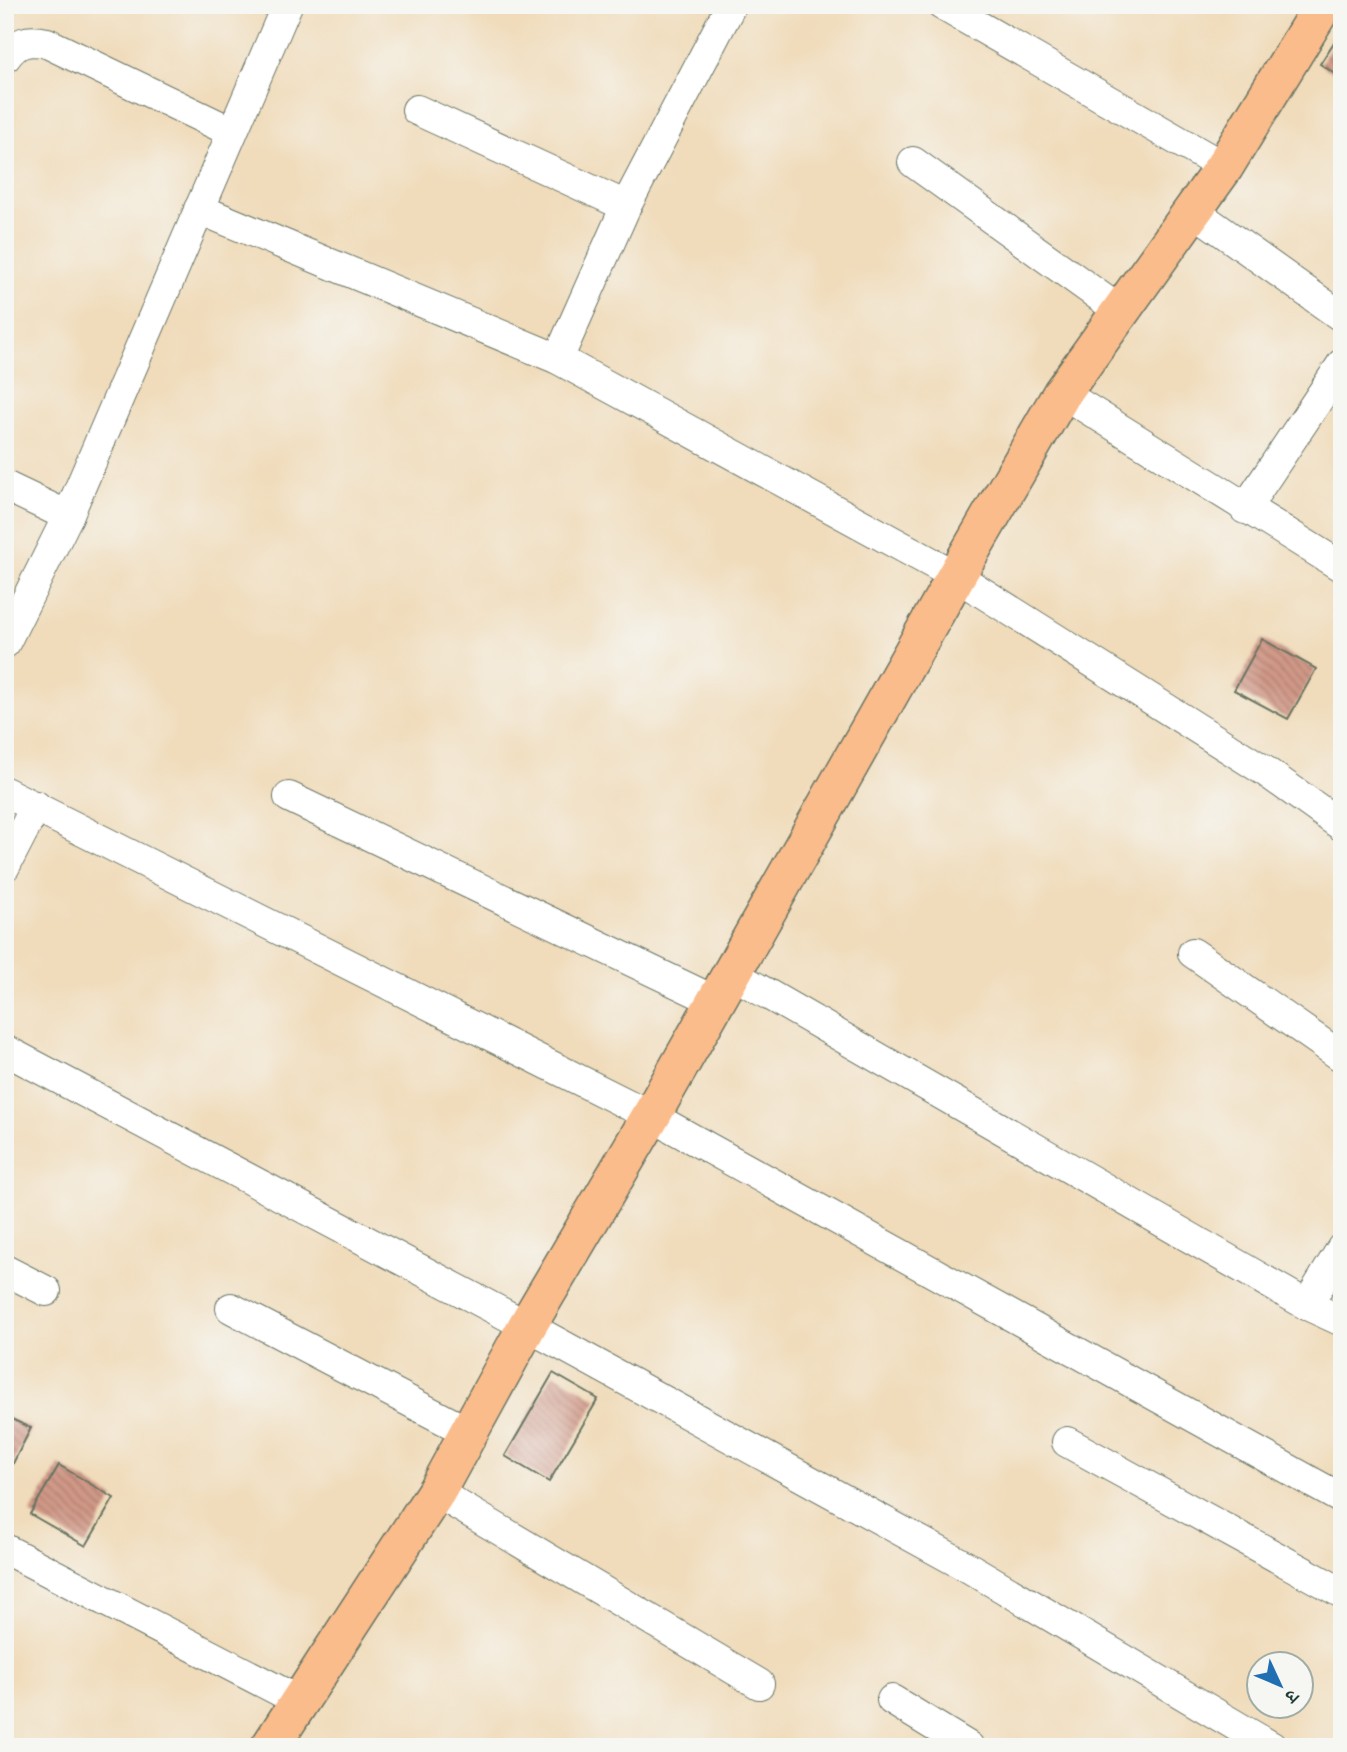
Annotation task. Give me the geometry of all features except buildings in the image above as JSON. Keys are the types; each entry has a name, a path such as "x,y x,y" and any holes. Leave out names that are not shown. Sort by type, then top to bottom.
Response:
{"main road":[{"path":"270,1747 436,1492 527,1325 651,1116 1062,393 1224,167 1323,5"}],"street":[{"path":"5,643 68,516 287,5"},
{"path":"558,359 626,206 731,5"},
{"path":"942,5 1224,167"},
{"path":"5,58 16,44 30,40 47,43 232,132"},
{"path":"417,110 626,206"},
{"path":"913,162 1120,311"},
{"path":"199,209 558,359 956,576 1265,771 1342,826"},
{"path":"1192,210 1342,317"},
{"path":"1245,509 1342,364"},
{"path":"1062,393 1245,509 1340,563"},
{"path":"5,486 68,516"},
{"path":"5,792 651,1116 1342,1499"},
{"path":"289,797 723,987 1307,1305 1342,1321"},
{"path":"5,866 36,806"},
{"path":"1193,953 1342,1057"},
{"path":"5,1050 527,1325 971,1569 1272,1747"},
{"path":"1307,1305 1342,1248"},
{"path":"5,1270 46,1291"},
{"path":"231,1308 468,1432"},
{"path":"1067,1442 1342,1593"},
{"path":"436,1492 759,1684"},
{"path":"5,1549 299,1701"},
{"path":"892,1700 969,1747"}]}
